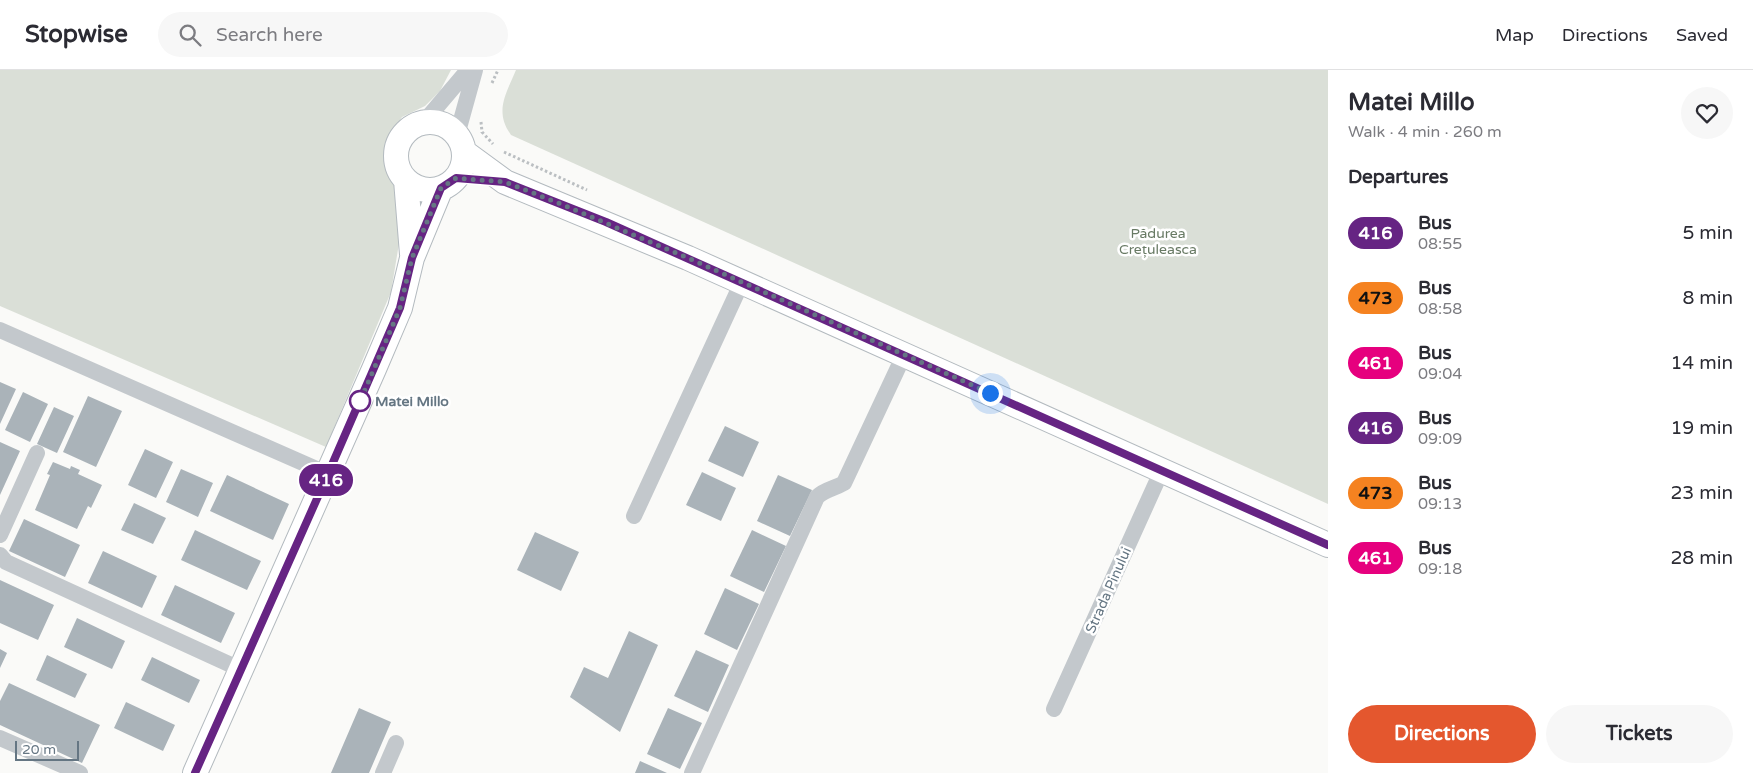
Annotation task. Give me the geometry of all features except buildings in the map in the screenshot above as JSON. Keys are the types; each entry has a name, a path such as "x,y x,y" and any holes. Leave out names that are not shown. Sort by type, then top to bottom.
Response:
{"street":[{"path":"412,258 406,180 397,164 398,146 408,130 424,122 468,70"},
{"path":"195,773 400,308 412,258 448,183 464,162 461,144 475,70"},
{"path":"424,122 442,124 461,144 505,182 606,222 1328,545"},
{"path":"406,180 422,189 448,183 505,182"},
{"path":"634,516 742,282"},
{"path":"0,330 328,474"},
{"path":"692,773 817,497 824,490 836,488 844,483 904,354"},
{"path":"0,535 37,453"},
{"name":"Strada Pinului","path":"1054,710 1162,470"},
{"path":"0,555 6,562 242,670"},
{"path":"0,738 80,773"},
{"path":"383,773 396,743"}],"green space":[{"path":"0,70 451,70 440,91 425,106 402,117 387,139 386,166 399,191 403,219 391,292 326,447 0,306"},
{"name":"Pădurea Crețuleasca","path":"516,70 1328,70 1328,504 511,135 503,118 502,110 503,102"}],"bus line":[{"name":"416","path":"195,773 400,308 409,277 412,258 441,188 456,178 505,182 606,222 1328,545"}],"place":[{"name":"Matei Millo","path":"360,401"}],"route":[{"path":"360,401 359,404 400,308 409,277 412,258 441,188 456,178 505,182 606,222 990,393"}]}
